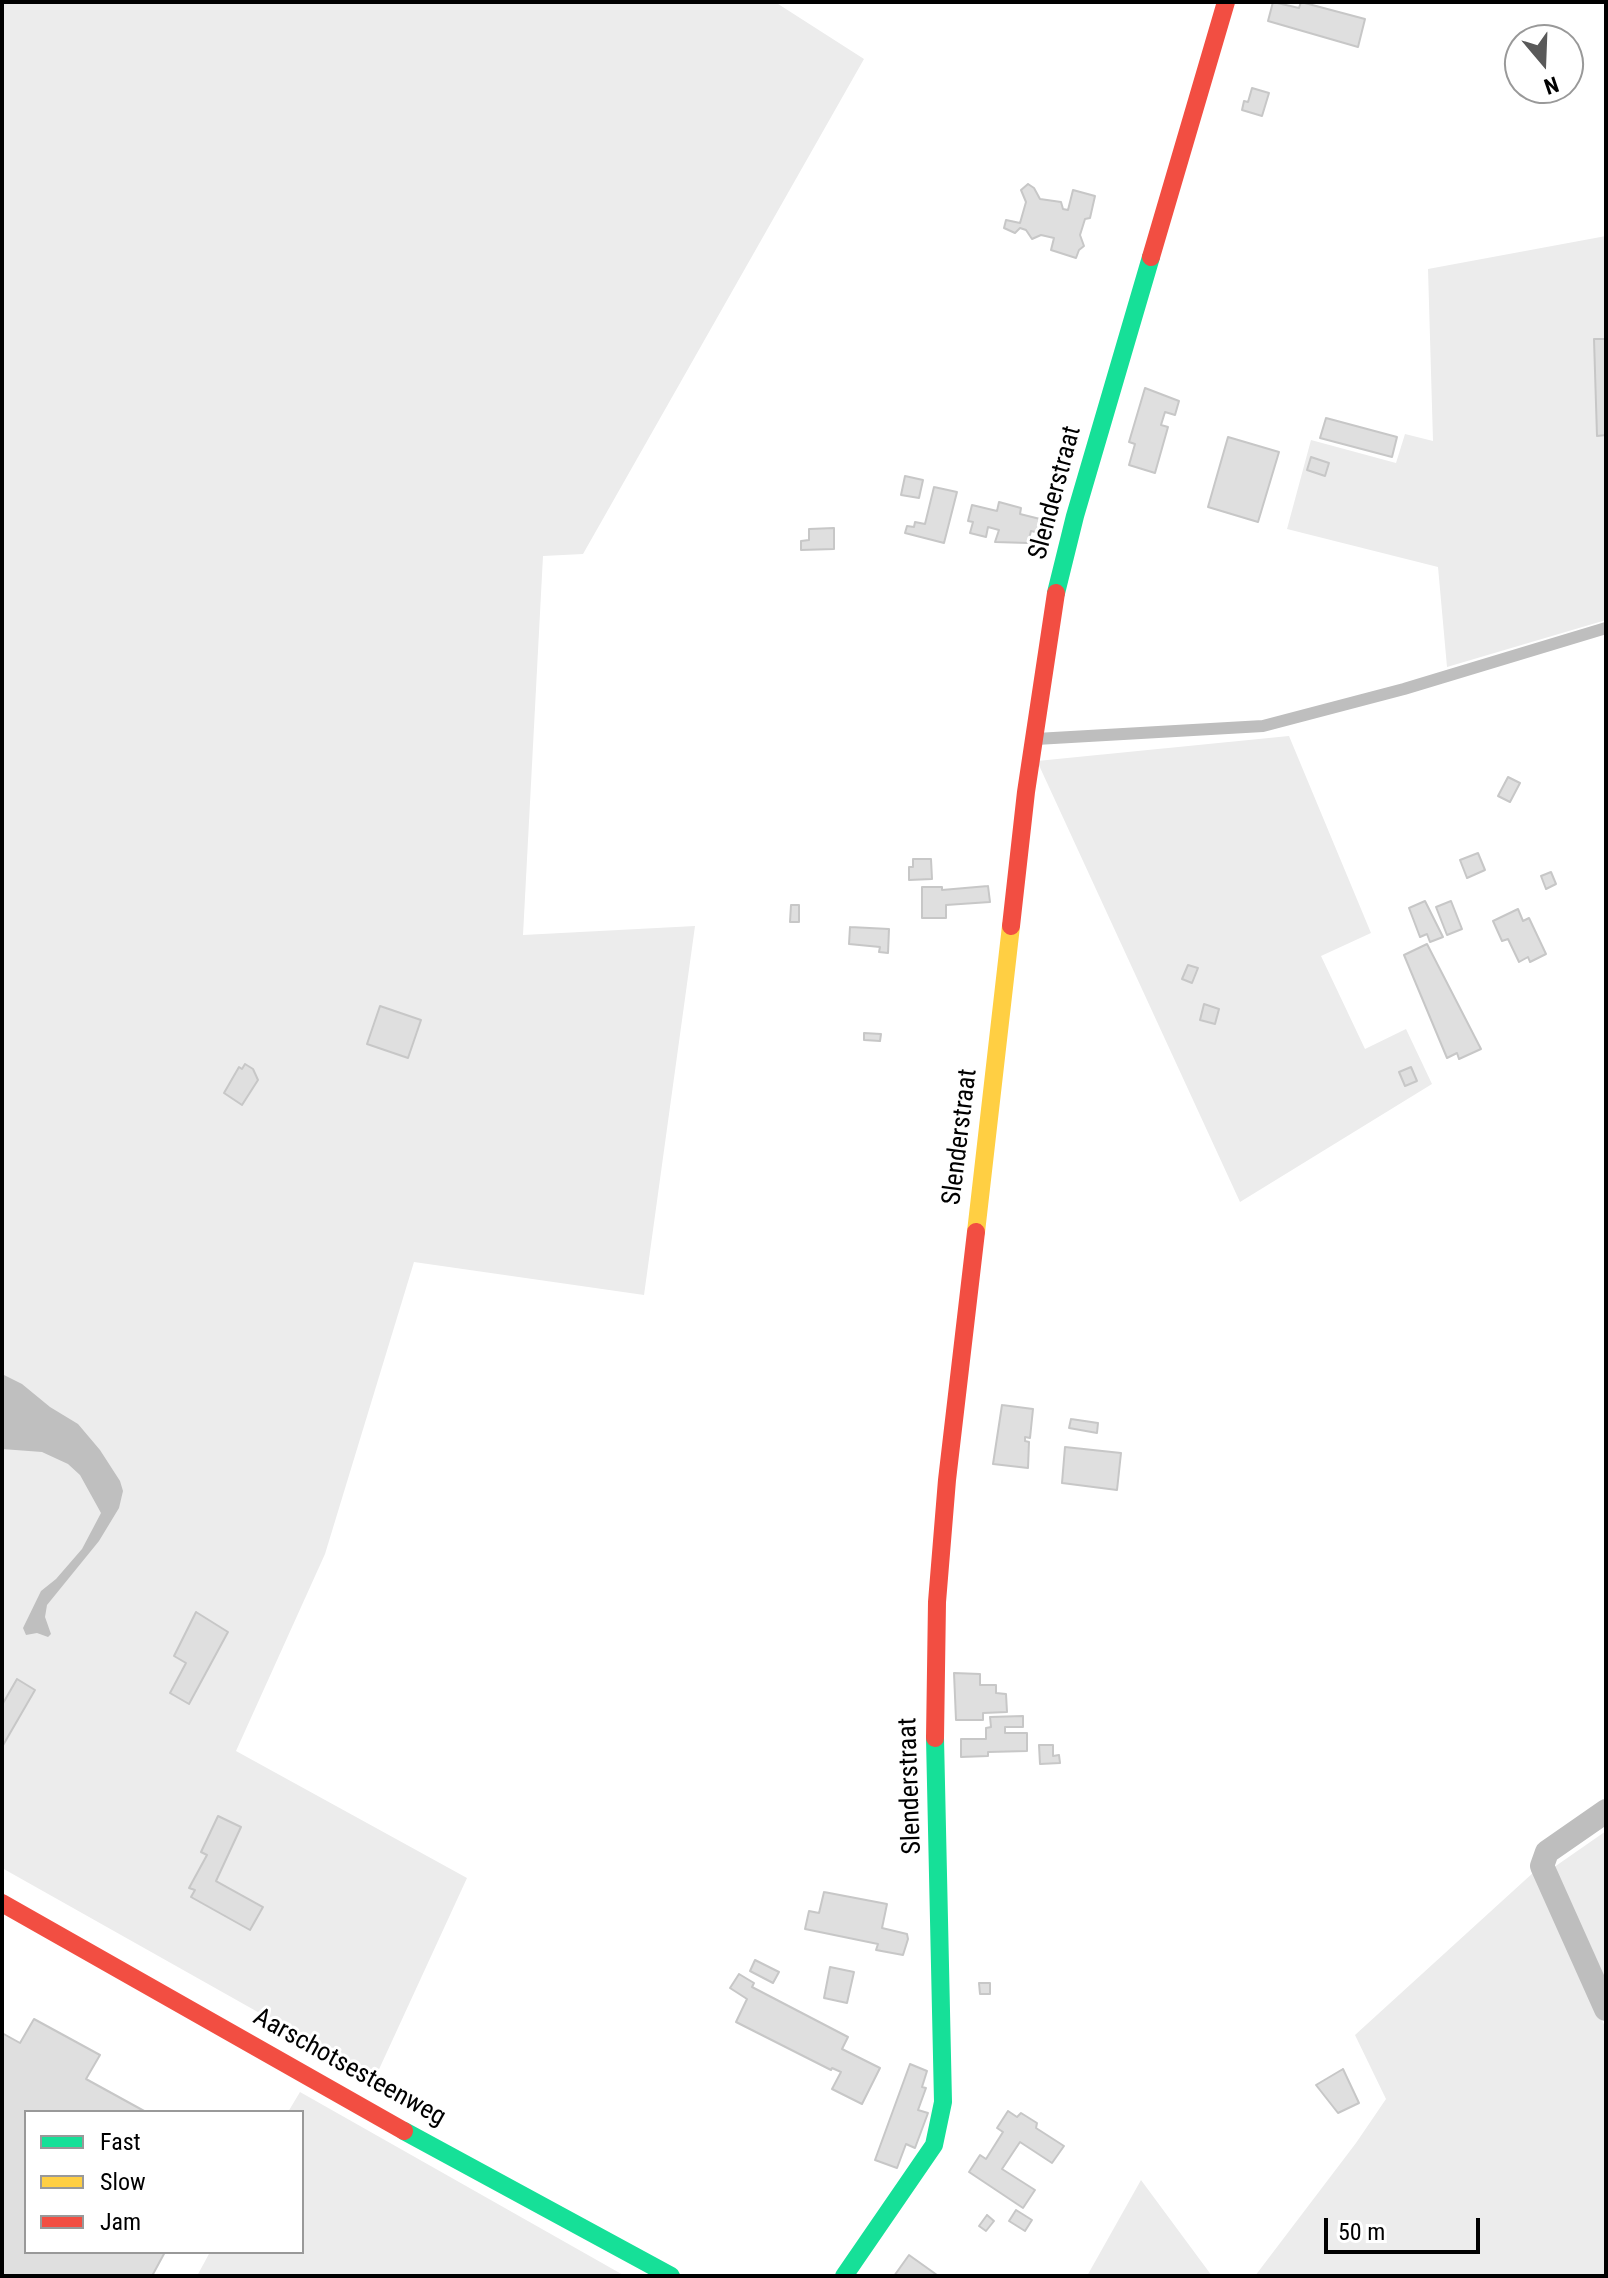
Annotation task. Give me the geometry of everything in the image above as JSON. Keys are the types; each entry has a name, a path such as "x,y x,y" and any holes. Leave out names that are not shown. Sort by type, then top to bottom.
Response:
{"street":[{"name":"Slenderstraat","path":"844,2276 934,2145 943,2102 934,1689 937,1602 947,1480 1033,739 1054,603 1075,516 1226,2"},
{"path":"1606,1811 1547,1852 1542,1866 1606,2009"},
{"name":"Aarschotsesteenweg","path":"2,1903 441,2151 671,2276"}],"lane":[{"path":"1033,739 1263,726 1404,689 1606,628"}],"shaded area":[{"path":"2,2 775,2 864,59 583,554 543,556 523,935 695,926 644,1295 414,1262 325,1554 236,1751 467,1878 375,2078 2,1868"},
{"path":"1606,236 1606,620 1447,667 1438,567 1287,529 1311,440 1396,463 1405,434 1433,441 1428,269"},
{"path":"1289,736 1371,933 1321,956 1365,1049 1406,1029 1432,1084 1240,1202 1037,761"},
{"path":"2,1374 22,1384 50,1407 78,1424 100,1450 123,1491 119,1508 99,1541 47,1605 45,1617 51,1634 48,1637 37,1633 26,1635 23,1628 41,1591 82,1549 101,1513 80,1475 68,1464 42,1452 2,1449"},
{"path":"1606,1831 1606,1996 1550,1870"},
{"path":"1535,1871 1606,2029 1606,2276 1255,2276 1386,2099 1355,2035"},
{"path":"300,2092 625,2276 197,2276 209,2254 304,2254 304,2110 289,2110"},
{"path":"1141,2180 1212,2276 1087,2276"}],"building":[{"path":"1273,2 1299,8 1301,2 1365,19 1358,47 1268,21"},
{"path":"1252,88 1269,93 1262,116 1242,110"},
{"path":"1028,184 1040,199 1061,202 1063,209 1068,210 1073,190 1095,196 1090,218 1085,219 1080,235 1084,246 1076,258 1051,250 1054,238 1041,235 1032,239 1026,230 1020,228 1015,233 1004,228 1006,220 1020,223 1026,202 1021,190"},
{"path":"1594,339 1606,339 1606,435 1597,436"},
{"path":"1145,388 1179,401 1175,415 1165,412 1161,425 1168,427 1155,473 1129,465 1135,444 1129,442"},
{"path":"1326,418 1397,437 1392,457 1320,438"},
{"path":"1228,437 1279,452 1258,522 1208,507"},
{"path":"1311,457 1329,463 1325,476 1307,470"},
{"path":"905,476 923,480 919,498 901,495"},
{"path":"934,487 957,492 944,543 905,533 907,526 914,527 915,522 925,524"},
{"path":"999,502 1021,508 1020,514 1044,520 1040,533 1031,531 1028,543 995,542 999,530 988,527 986,537 970,533 973,522 968,521 972,505 997,511"},
{"path":"834,528 834,549 801,550 801,541 809,540 809,529"},
{"path":"1508,777 1520,783 1510,802 1498,796"},
{"path":"1478,853 1485,870 1467,878 1460,860"},
{"path":"913,859 931,859 932,879 909,880 909,867 913,867"},
{"path":"1551,872 1556,884 1546,889 1541,876"},
{"path":"988,886 990,902 946,905 946,918 922,918 922,887 942,887 942,890"},
{"path":"1425,901 1443,937 1430,942 1427,934 1420,937 1409,908"},
{"path":"1451,901 1462,929 1447,935 1436,907"},
{"path":"791,905 799,905 799,922 790,922"},
{"path":"1518,909 1523,921 1529,918 1546,954 1530,962 1528,957 1519,962 1508,939 1502,941 1493,921"},
{"path":"850,927 889,929 888,953 879,952 880,947 849,944"},
{"path":"1427,944 1481,1049 1459,1059 1457,1053 1447,1058 1404,955"},
{"path":"1188,965 1198,968 1192,983 1182,979"},
{"path":"1204,1004 1219,1009 1215,1024 1200,1020"},
{"path":"380,1006 421,1020 408,1058 367,1044"},
{"path":"864,1033 881,1034 880,1041 864,1040"},
{"path":"245,1064 253,1069 258,1080 242,1105 224,1093 239,1067 242,1069"},
{"path":"1411,1067 1417,1081 1405,1086 1399,1072"},
{"path":"1002,1405 1033,1409 1030,1438 1025,1437 1025,1441 1029,1442 1028,1468 993,1464"},
{"path":"1071,1419 1098,1423 1097,1433 1069,1428"},
{"path":"1065,1447 1121,1453 1117,1490 1062,1483"},
{"path":"196,1612 228,1632 189,1704 170,1693 186,1663 174,1656"},
{"path":"954,1673 980,1674 980,1685 996,1685 996,1693 1006,1694 1007,1712 983,1713 983,1720 956,1720"},
{"path":"17,1679 35,1690 2,1747 2,1705"},
{"path":"1023,1716 1023,1727 1005,1727 1005,1733 1027,1733 1027,1751 988,1752 988,1756 961,1757 961,1739 986,1739 986,1728 991,1727 990,1717"},
{"path":"1039,1745 1053,1745 1053,1756 1059,1755 1060,1763 1040,1764"},
{"path":"218,1816 241,1827 216,1881 263,1907 250,1930 191,1897 195,1890 189,1888 207,1855 201,1852"},
{"path":"824,1892 887,1904 882,1928 907,1934 903,1955 876,1950 878,1944 805,1929 809,1911 819,1913"},
{"path":"755,1960 779,1972 773,1983 750,1971"},
{"path":"830,1967 854,1972 847,2003 824,1998"},
{"path":"739,1974 754,1983 752,1987 848,2037 842,2049 880,2068 862,2104 832,2089 841,2072 831,2070 736,2022 747,1999 730,1988"},
{"path":"979,1983 990,1983 990,1994 980,1994"},
{"path":"34,2019 100,2055 86,2079 142,2110 24,2110 24,2254 164,2254 152,2276 2,2276 2,2033 20,2043"},
{"path":"910,2064 927,2071 922,2087 926,2088 918,2110 928,2113 915,2148 906,2144 897,2168 875,2160"},
{"path":"1343,2069 1359,2103 1338,2113 1316,2085"},
{"path":"1008,2111 1017,2117 1021,2113 1037,2123 1036,2128 1064,2146 1052,2163 1020,2142 1002,2169 1035,2190 1023,2208 969,2172 980,2155 986,2159 1003,2132 997,2128"},
{"path":"1016,2210 1032,2220 1025,2231 1009,2221"},
{"path":"987,2215 994,2221 986,2231 979,2226"},
{"path":"909,2255 937,2275 894,2276"}],"traffic: fast":[{"path":"1056,593 1075,516 1151,257"},
{"path":"844,2276 934,2145 943,2102 935,1738"},
{"path":"404,2131 671,2276"}],"traffic: slow":[{"path":"976,1232 1011,926"}],"traffic: jam":[{"path":"1151,257 1226,2"},
{"path":"1011,926 1026,792 1056,593"},
{"path":"935,1738 937,1602 947,1480 976,1232"},
{"path":"2,1903 404,2131"}]}
